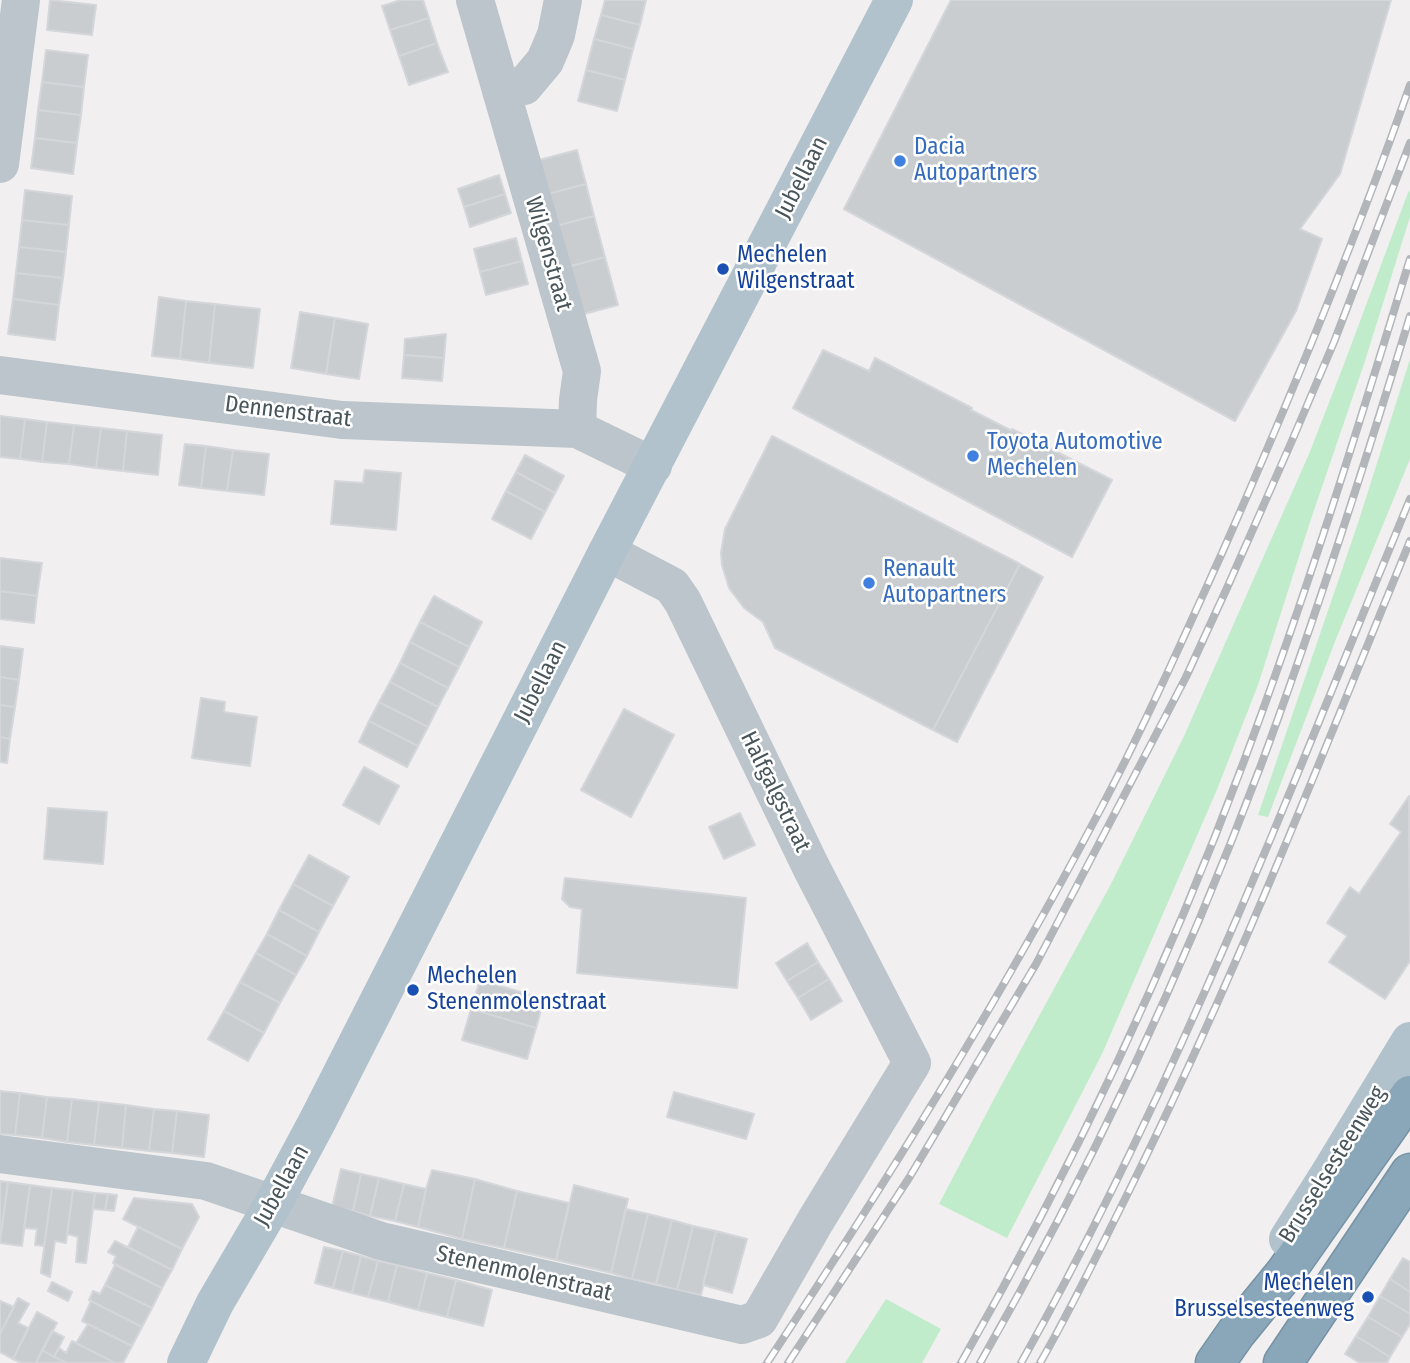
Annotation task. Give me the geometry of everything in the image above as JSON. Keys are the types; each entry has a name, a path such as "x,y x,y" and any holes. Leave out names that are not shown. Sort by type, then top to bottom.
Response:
{"highway":[{"path":"1225,1348 1285,1273 1410,1095"},
{"path":"1283,1363 1410,1173"}],"main road":[{"name":"Jubellaan","path":"186,1363 215,1303 273,1204 323,1110 607,552 894,0"},
{"name":"Brusselsesteenweg","path":"1225,1348 1271,1265 1410,1041"}],"street":[{"path":"0,164 21,0"},
{"name":"Wilgenstraat","path":"475,0 582,371 577,429"},
{"path":"501,91 524,86 544,61 556,35 563,0"},
{"name":"Dennenstraat","path":"0,375 342,421 577,429"},
{"path":"577,429 653,466"},
{"name":"Halfgalgstraat","path":"607,552 672,586 684,602 811,867 912,1063"},
{"name":"Stenenmolenstraat","path":"0,1154 206,1181 381,1241 742,1325 759,1319 912,1063"}],"green space":[{"path":"1409,190 1410,217 1258,685 1216,792 1102,1054 1007,1238 939,1204 1111,884 1184,736 1309,454"},
{"path":"1410,359 1410,459 1336,639 1268,817 1258,815 1358,523"},
{"path":"886,1299 941,1329 922,1363 845,1363"}],"building":[{"path":"50,0 96,5 92,35 47,30"},
{"path":"401,0 423,0 429,18 390,30 382,6"},
{"path":"605,0 646,0 640,25 601,15"},
{"path":"951,0 1391,0 1340,174 1300,229 1322,239 1296,311 1235,421 844,209"},
{"path":"601,15 640,25 633,49 594,39"},
{"path":"429,18 437,43 399,56 390,30"},
{"path":"594,39 633,49 625,80 586,70"},
{"path":"437,43 448,72 409,85 399,56"},
{"path":"46,50 88,55 84,87 42,82"},
{"path":"586,70 625,80 617,111 578,101"},
{"path":"42,82 84,87 81,115 38,110"},
{"path":"38,110 81,115 77,143 35,138"},
{"path":"35,138 77,143 73,174 31,168"},
{"path":"577,150 586,184 548,194 539,160"},
{"path":"499,175 505,194 464,207 458,189"},
{"path":"586,184 594,216 556,226 548,194"},
{"path":"25,190 72,196 69,225 22,220"},
{"path":"505,194 511,213 470,227 464,207"},
{"path":"594,216 605,257 567,267 556,226"},
{"path":"22,220 69,225 66,252 19,247"},
{"path":"516,238 522,261 480,272 474,249"},
{"path":"19,247 66,252 63,278 16,273"},
{"path":"605,257 618,305 580,315 567,267"},
{"path":"522,261 528,284 486,295 480,272"},
{"path":"16,273 63,278 59,305 13,299"},
{"path":"159,297 186,301 180,359 152,356"},
{"path":"13,299 59,305 55,340 8,334"},
{"path":"186,301 215,304 209,363 180,359"},
{"path":"215,304 260,309 253,368 209,363"},
{"path":"300,312 335,318 326,374 291,368"},
{"path":"335,318 368,324 359,379 326,374"},
{"path":"446,334 444,358 404,355 405,339"},
{"name":"Toyota Automotive Mechelen","path":"823,350 869,371 875,358 972,408 971,410 1112,480 1072,557 793,408"},
{"path":"404,355 444,358 442,381 402,378"},
{"path":"0,416 25,419 20,459 0,457"},
{"path":"25,419 47,422 42,462 20,459"},
{"path":"47,422 74,425 69,464 42,462"},
{"path":"74,425 101,428 96,468 69,464"},
{"path":"101,428 127,431 123,471 96,468"},
{"path":"127,431 162,435 158,475 123,471"},
{"name":"Renault Autopartners","path":"772,436 1020,564 933,730 775,648 763,622 744,608 729,588 721,553 725,529"},
{"path":"185,444 206,446 201,488 179,485"},
{"path":"206,446 233,450 227,491 201,488"},
{"path":"233,450 269,454 264,495 227,491"},
{"path":"525,455 564,476 555,493 516,472"},
{"path":"365,470 401,473 396,530 331,524 335,481 363,483"},
{"path":"516,472 555,493 545,512 506,491"},
{"path":"506,491 545,512 531,539 492,519"},
{"path":"0,558 42,563 37,596 0,591"},
{"path":"1020,564 1043,577 957,742 933,730"},
{"path":"0,591 37,596 34,623 0,619"},
{"path":"434,596 482,622 469,647 420,622"},
{"path":"420,622 469,647 459,667 410,642"},
{"path":"410,642 459,667 448,688 400,663"},
{"path":"0,646 23,649 19,680 0,677"},
{"path":"400,663 448,688 438,707 390,682"},
{"path":"0,677 19,680 15,707 0,705"},
{"path":"390,682 438,707 428,727 379,702"},
{"path":"201,698 225,702 224,712 257,717 250,766 192,758"},
{"path":"379,702 428,727 418,746 369,721"},
{"path":"0,705 15,707 10,739 0,737"},
{"path":"624,709 674,735 631,817 581,790"},
{"path":"369,721 418,746 407,767 359,742"},
{"path":"0,737 10,739 7,763 0,762"},
{"path":"364,767 399,786 379,824 343,805"},
{"path":"1409,796 1410,961 1385,999 1329,962 1347,936 1327,923 1350,887 1359,894 1401,832 1390,824"},
{"path":"48,808 107,812 103,864 44,859"},
{"path":"740,813 755,845 724,859 709,827"},
{"path":"309,855 349,877 333,906 293,884"},
{"path":"565,878 746,898 737,988 577,973 582,909 570,907 562,899"},
{"path":"293,884 333,906 319,932 279,910"},
{"path":"279,910 319,932 307,956 267,934"},
{"path":"267,934 307,956 296,975 256,953"},
{"path":"807,943 818,962 787,981 776,963"},
{"path":"256,953 296,975 280,1003 240,982"},
{"path":"818,962 829,979 798,998 787,981"},
{"path":"829,979 842,1001 811,1020 798,998"},
{"path":"480,980 544,999 536,1028 471,1009"},
{"path":"240,982 280,1003 264,1033 224,1011"},
{"path":"471,1009 536,1028 527,1059 462,1040"},
{"path":"224,1011 264,1033 248,1061 208,1039"},
{"path":"0,1091 20,1093 15,1135 0,1134"},
{"path":"674,1092 754,1114 746,1139 667,1117"},
{"path":"20,1093 47,1097 42,1138 15,1135"},
{"path":"47,1097 72,1099 67,1142 42,1138"},
{"path":"72,1099 99,1102 94,1145 67,1142"},
{"path":"99,1102 126,1105 122,1148 94,1145"},
{"path":"126,1105 154,1109 149,1151 122,1148"},
{"path":"154,1109 177,1111 172,1153 149,1151"},
{"path":"177,1111 209,1115 204,1157 172,1153"},
{"path":"341,1169 361,1174 353,1211 332,1207"},
{"path":"432,1170 475,1179 462,1239 418,1227"},
{"path":"361,1174 379,1178 370,1216 353,1211"},
{"path":"379,1178 404,1184 395,1221 370,1216"},
{"path":"475,1179 517,1191 504,1248 462,1239"},
{"path":"0,1181 8,1182 1,1233 0,1233"},
{"path":"8,1182 30,1185 22,1246 0,1243"},
{"path":"404,1184 426,1189 418,1227 395,1221"},
{"path":"30,1185 52,1188 44,1246 35,1245 37,1229 24,1228"},
{"path":"574,1185 628,1199 611,1273 556,1260"},
{"path":"52,1188 73,1190 66,1243 55,1241 50,1277 41,1271"},
{"path":"73,1190 95,1193 86,1263 76,1262 78,1237 67,1234"},
{"path":"517,1191 569,1203 556,1260 504,1248"},
{"path":"95,1193 108,1194 105,1210 93,1209"},
{"path":"108,1194 117,1195 114,1211 105,1210"},
{"path":"134,1198 192,1204 199,1217 182,1249 123,1219"},
{"path":"626,1209 648,1214 632,1279 611,1273"},
{"path":"648,1214 672,1220 656,1284 632,1279"},
{"path":"672,1220 693,1226 677,1290 656,1284"},
{"path":"693,1226 716,1231 701,1295 677,1290"},
{"path":"138,1227 182,1249 172,1270 128,1247"},
{"path":"716,1231 747,1239 732,1293 703,1285"},
{"path":"115,1241 172,1270 162,1288 113,1263 116,1256 108,1252"},
{"path":"324,1247 343,1251 333,1288 315,1283"},
{"path":"343,1251 361,1256 352,1293 333,1288"},
{"path":"361,1256 378,1261 368,1297 352,1293"},
{"path":"1403,1258 1410,1262 1410,1292 1390,1279"},
{"path":"378,1261 397,1265 388,1302 368,1297"},
{"path":"115,1265 162,1288 152,1308 105,1285"},
{"path":"397,1265 427,1273 418,1310 388,1302"},
{"path":"427,1273 456,1280 447,1317 418,1310"},
{"path":"1390,1279 1410,1292 1410,1314 1380,1296"},
{"path":"456,1280 492,1290 483,1326 447,1317"},
{"path":"52,1282 72,1292 68,1301 48,1291"},
{"path":"105,1285 152,1308 142,1327 89,1300 93,1291 100,1294"},
{"path":"1380,1296 1410,1314 1410,1324 1402,1337 1368,1317"},
{"path":"18,1298 29,1304 18,1323 28,1328 13,1359 0,1352 0,1334"},
{"path":"0,1301 14,1307 0,1334"},
{"path":"91,1301 142,1327 132,1346 82,1321"},
{"path":"37,1312 57,1323 36,1363 21,1363 13,1359"},
{"path":"1368,1317 1402,1337 1390,1357 1356,1336"},
{"path":"88,1324 132,1346 123,1363 115,1363 76,1343"},
{"path":"52,1331 64,1337 54,1357 42,1350"},
{"path":"1356,1336 1390,1357 1387,1363 1360,1363 1345,1354"},
{"path":"72,1341 115,1363 67,1363 54,1357 59,1348 66,1353"},
{"path":"42,1350 54,1357 67,1363 36,1363"}],"railway":[{"path":"767,1363 980,1024 1060,885 1115,782 1177,652 1272,437 1344,262 1410,85"},
{"path":"788,1363 909,1178 1036,964 1186,677 1334,342 1410,143"},
{"path":"961,1363 1079,1142 1183,915 1267,699 1351,449 1410,259"},
{"path":"980,1363 1097,1144 1200,918 1261,765 1320,598 1410,316"},
{"path":"1021,1363 1077,1259 1181,1045 1275,828 1410,499"},
{"path":"1040,1363 1123,1203 1201,1040 1273,875 1410,541"}],"place":[{"name":"Dacia Autopartners","path":"900,161"},
{"name":"Mechelen Wilgenstraat","path":"723,269"},
{"name":"Toyota Automotive Mechelen","path":"973,456"},
{"name":"Renault Autopartners","path":"869,583"},
{"name":"Mechelen Stenenmolenstraat","path":"413,990"},
{"name":"Mechelen Brusselsesteenweg","path":"1368,1297"}]}
